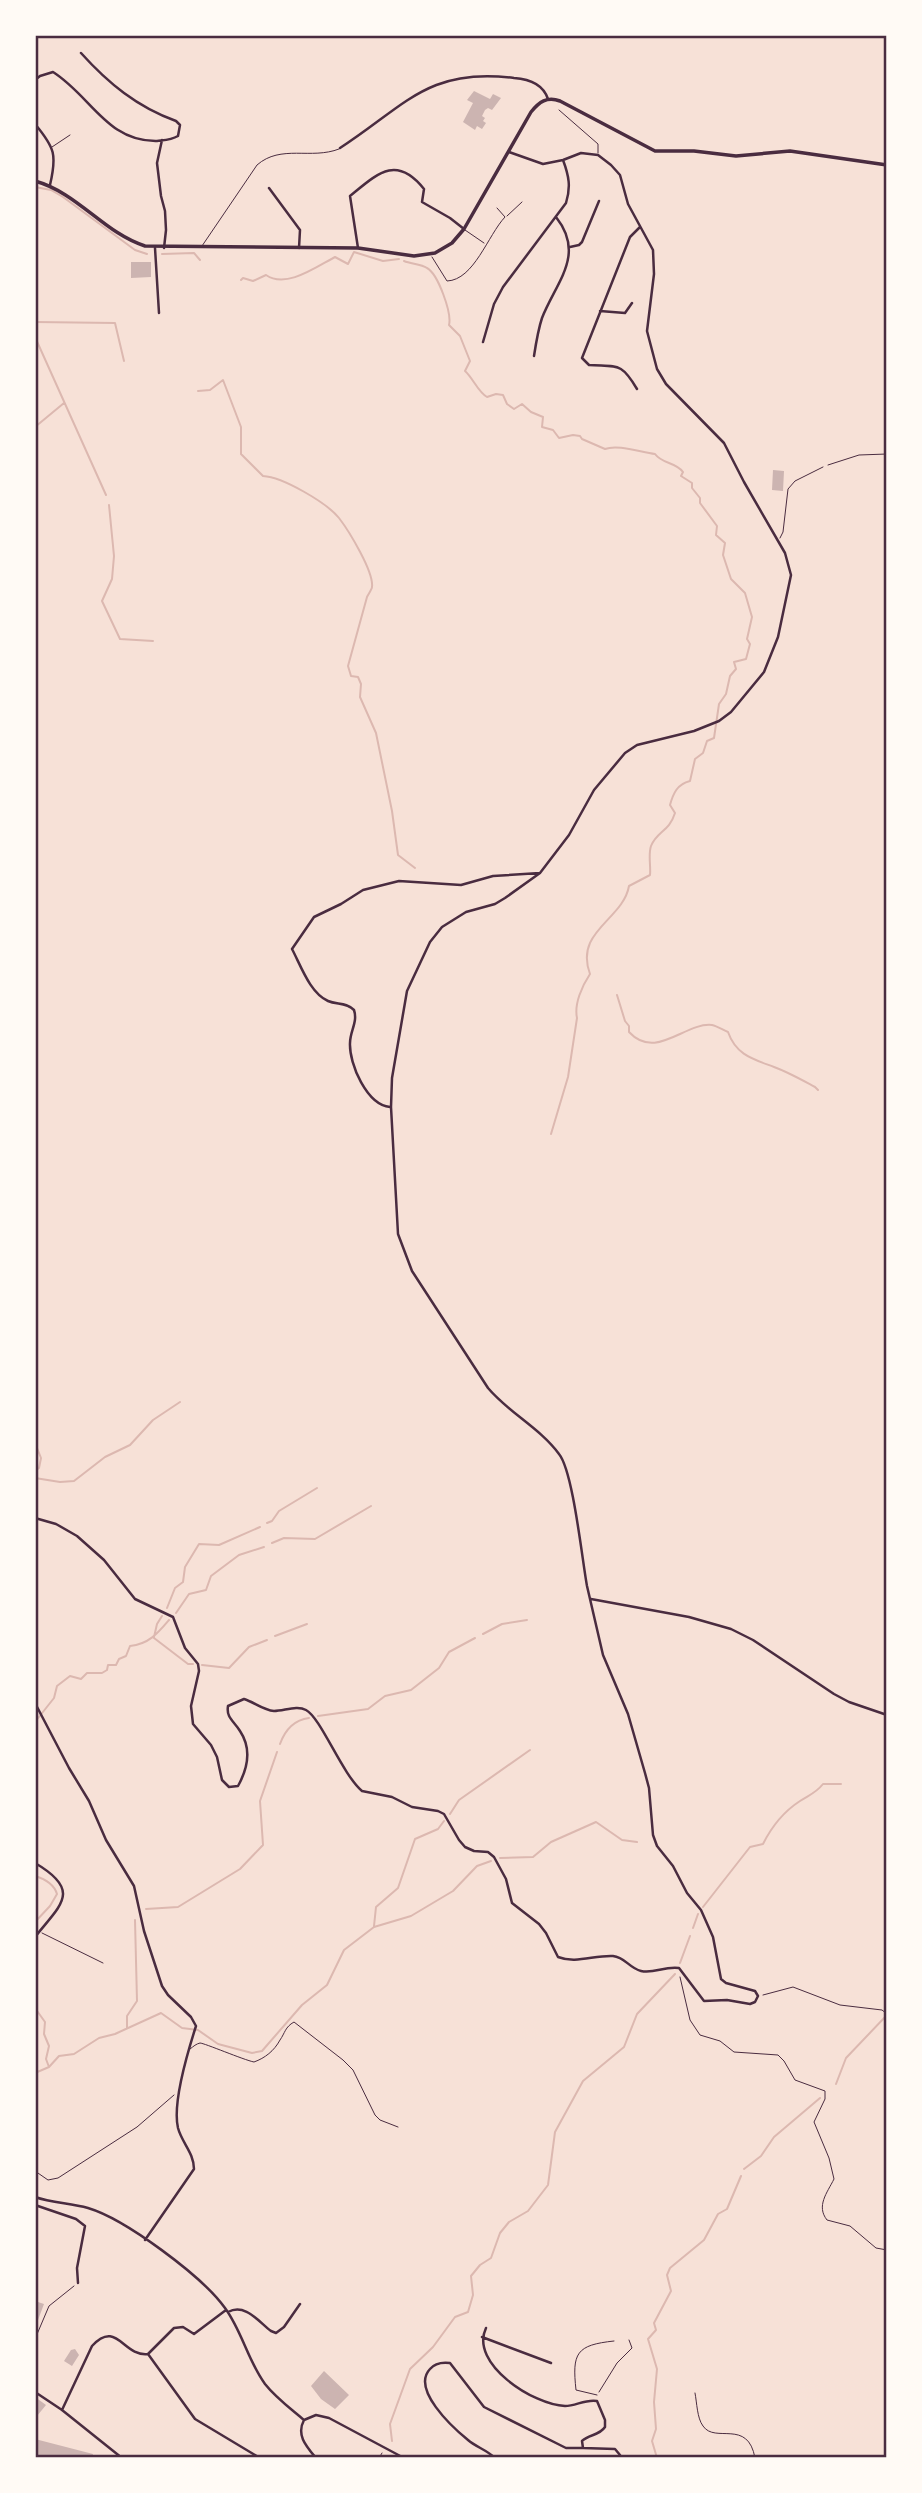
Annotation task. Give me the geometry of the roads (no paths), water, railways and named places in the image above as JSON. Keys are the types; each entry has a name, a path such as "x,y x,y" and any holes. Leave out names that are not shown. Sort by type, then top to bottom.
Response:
{"street":[{"path":"35,80 53,72 66,80 120,133 133,139 162,140 178,136 180,124 142,107 116,89 80,53"},
{"path":"340,148 405,100 448,79 481,74 523,79 542,88 548,99"},
{"path":"35,181 50,185 70,196 145,247 358,248 414,256 431,254 452,243 464,229 531,112 548,99 560,101 655,151 694,151 736,156 778,151 887,165"},
{"path":"35,124 52,147 55,165 50,185"},
{"path":"162,140 157,163 165,211 164,248"},
{"path":"35,1518 56,1524 77,1536 104,1560 135,1599 173,1616 185,1648 198,1664 199,1671 191,1706 192,1724 211,1745 217,1757 222,1780 229,1787 239,1786 248,1760 246,1743 229,1718 228,1706 244,1699 275,1711 307,1710 355,1786 362,1791 392,1797 412,1807 438,1811 449,1820 465,1847 488,1852 494,1857 506,1879 512,1903 539,1924 558,1957 573,1960 616,1956 623,1958 637,1970 645,1972 667,1966 679,1968 704,2001 755,2002 758,1996 755,1991 726,1983 721,1979 713,1937 701,1910 687,1893 673,1866 657,1846 653,1835 649,1788 628,1714 603,1655 591,1611 592,1599 587,1586 570,1488 561,1456 502,1404 488,1388 412,1271 398,1234 391,1078 407,991 430,942 442,927 456,916 506,898 540,873 569,835 594,790 625,753 637,745 672,738 719,721 731,712 764,672 778,637 791,575 785,553 724,443 666,384 657,369 647,331 654,261 650,243 628,204 620,175 598,155 581,153 544,164 509,152"},
{"path":"483,342 494,304 503,287 566,203 570,179 563,160"},
{"path":"358,248 350,196 373,177 391,169 398,169 415,178 424,189 422,202 464,229"},
{"path":"269,188 299,230 299,248"},
{"path":"570,247 582,242 599,201"},
{"path":"534,356 541,320 565,270 570,247 569,237 556,217"},
{"path":"637,388 626,371 620,367 589,365 582,358 630,237 639,226"},
{"path":"155,248 159,313"},
{"path":"600,312 625,313 632,303"},
{"path":"391,1107 383,1106 371,1097 352,1059 349,1046 356,1020 354,1010 345,1004 331,1003 318,994 292,949 307,930 311,919 363,890 399,881 461,884 493,876 540,873"},
{"path":"592,1599 689,1617 731,1629 753,1640 834,1694 887,1715"},
{"path":"35,1703 89,1801 106,1840 134,1886 144,1931 162,1986 191,2017 195,2026 180,2090 177,2126 193,2158 194,2169 145,2240"},
{"path":"35,1863 58,1880 64,1897 61,1905 35,1937"},
{"path":"35,2197 86,2207 102,2213 145,2240 203,2284 227,2311 265,2384 278,2399 304,2420"},
{"path":"35,2205 76,2219 85,2226 77,2268 78,2283"},
{"path":"148,2354 174,2328 183,2327 194,2334 227,2311 236,2308 242,2309 276,2333 284,2327 300,2304"},
{"path":"486,2328 482,2337 484,2350 491,2362 531,2397 568,2406 588,2400 597,2401 605,2427 595,2435 585,2438 582,2441 583,2448"},
{"path":"62,2410 86,2356 99,2338 113,2336 134,2351 148,2354 195,2418 260,2458"},
{"path":"482,2337 551,2363"},
{"path":"495,2458 469,2441 429,2398 424,2381 432,2366 442,2362 450,2363 484,2407 566,2448 615,2449 620,2458"},
{"path":"35,2392 122,2458"},
{"path":"316,2458 300,2434 304,2420 312,2416 326,2416 403,2458"}],"lane":[{"path":"559,110 598,144 598,155"},
{"path":"52,147 70,135"},
{"path":"202,248 203,242 257,165 265,158 288,152 320,154 340,148"},
{"path":"431,254 445,279 453,281 465,275 505,217 523,202"},
{"path":"497,208 505,217"},
{"path":"464,229 486,244"},
{"path":"778,540 783,532 788,489 795,481 823,467"},
{"path":"39,1932 103,1964"},
{"path":"188,2051 197,2043 203,2043 228,2055 254,2062 265,2057 274,2048 288,2025 294,2022 353,2070 375,2115 380,2120 398,2127"}],"waterway":[{"path":"35,187 51,190 63,197 135,250 147,254"},
{"path":"241,280 243,278 253,281 266,275 274,279 292,278 335,257 348,264 354,252 383,261 399,259"},
{"path":"162,254 194,253 200,260"},
{"path":"404,261 425,267 436,278 446,303 449,325 460,336 470,361 465,371 484,395 503,395 507,404 514,409 522,404 543,417 542,427 553,430 559,438 580,436 605,449 622,448 655,454 683,472 681,476 692,483 700,503 717,526 716,535 725,543 723,555 731,579 745,593 752,617 746,659 734,662 736,669 730,676 726,694 719,704 714,738 707,741 703,753 695,759 690,781 676,790 670,805 675,813 651,846 650,875 629,886 625,898 594,936 589,947 587,959 590,974 578,1001 568,1077 551,1134"},
{"path":"35,322 115,323 124,361"},
{"path":"35,337 106,495"},
{"path":"198,391 210,390 223,380 241,427 241,454 263,476 293,486 333,512 349,532 365,562 372,587 348,666 351,676 358,677 361,684 360,697 376,733 398,855 415,868"},
{"path":"35,427 64,403"},
{"path":"109,505 114,556 112,579 102,601 120,639 153,641"},
{"path":"617,995 629,1032 639,1040 660,1042 691,1029 712,1025 728,1032 731,1040 746,1055 790,1074 818,1090"},
{"path":"35,1478 74,1481 105,1457 130,1445 153,1420 180,1402"},
{"path":"35,1443 41,1458 39,1468 35,1471"},
{"path":"267,1523 272,1521 279,1511 317,1488"},
{"path":"272,1543 284,1538 315,1539 371,1506"},
{"path":"167,1608 175,1588 183,1582 185,1567 199,1544 219,1545 260,1527"},
{"path":"176,1613 189,1594 206,1590 211,1576 239,1555 264,1547"},
{"path":"154,1637 162,1616"},
{"path":"35,1722 54,1698 57,1686 70,1676 81,1679 87,1673 102,1673 107,1670 108,1665 116,1665 119,1659 126,1656 130,1646 148,1640 169,1620"},
{"path":"483,1634 502,1624 527,1620"},
{"path":"275,1636 307,1624"},
{"path":"154,1638 188,1664 193,1664"},
{"path":"318,1716 368,1709 385,1696 411,1690 439,1668 449,1652 475,1638"},
{"path":"202,1665 229,1668 249,1647 267,1640"},
{"path":"280,1744 291,1726 309,1718"},
{"path":"450,1814 459,1800 530,1750"},
{"path":"146,1909 178,1907 240,1869 263,1845 260,1801 277,1752"},
{"path":"703,1907 750,1847 763,1844 774,1825 788,1810 823,1784 841,1784"},
{"path":"374,1926 376,1907 398,1888 415,1839 438,1829 444,1821"},
{"path":"500,1858 533,1857 551,1842 596,1822 622,1840 637,1842"},
{"path":"35,2073 49,2067 59,2056 74,2054 99,2038 115,2034 161,2013 182,2028 198,2030 218,2044 252,2053 262,2051 302,2005 327,1985 344,1950 374,1927 411,1916 453,1891 477,1866 491,1861"},
{"path":"35,1876 49,1882 57,1894 35,1922"},
{"path":"693,1928 698,1914"},
{"path":"127,2028 127,2016 137,2001 135,1920"},
{"path":"680,1963 690,1936"},
{"path":"392,2441 390,2424 410,2369 433,2347 455,2317 468,2312 473,2295 471,2276 480,2265 491,2258 500,2233 509,2222 528,2211 548,2185 555,2132 583,2081 624,2047 637,2014 675,1974"},
{"path":"35,2008 45,2022 44,2034 49,2046 46,2059 49,2067"},
{"path":"836,2084 846,2058 886,2016"},
{"path":"744,2169 761,2156 774,2137 820,2098"},
{"path":"657,2458 652,2441 656,2429 654,2402 657,2369 648,2339 656,2330 654,2323 671,2291 667,2275 670,2268 704,2240 718,2214 727,2209 741,2176"}]}
